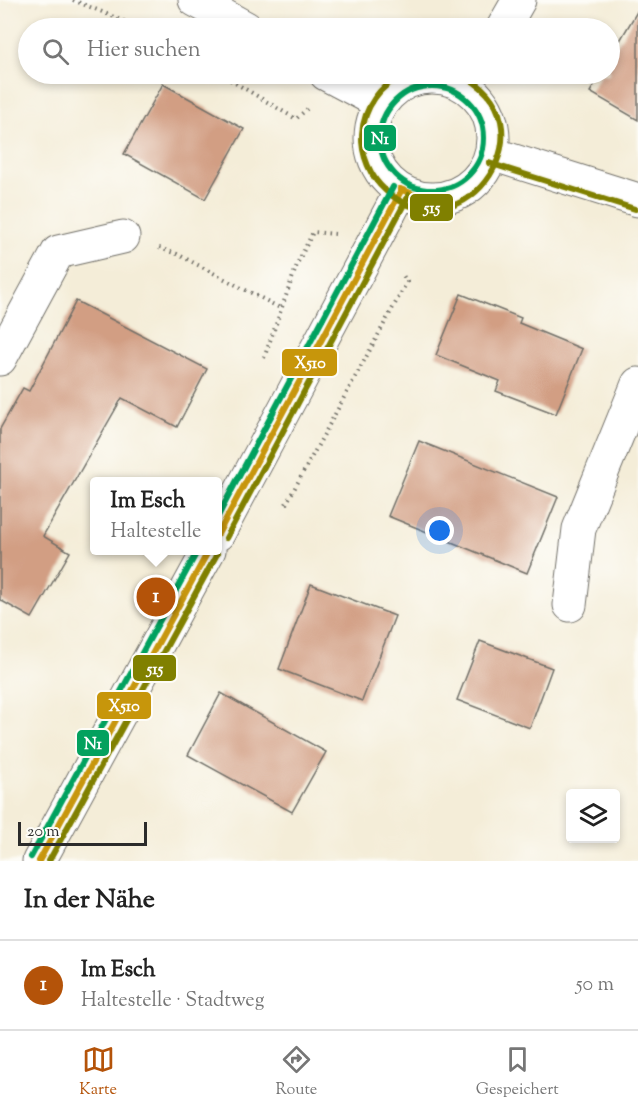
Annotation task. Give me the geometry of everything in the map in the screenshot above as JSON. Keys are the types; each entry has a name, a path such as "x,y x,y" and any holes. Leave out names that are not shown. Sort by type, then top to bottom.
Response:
{"street":[{"path":"195,0 228,18"},
{"path":"509,18 519,0"},
{"path":"346,84 381,103"},
{"path":"402,84 394,88 381,103 372,122 370,142 375,161 386,178 401,191 419,198 438,199 456,195 472,185 484,171 492,154 494,135 490,116 473,84"},
{"path":"492,154 638,200"},
{"path":"222,526 401,191"},
{"path":"0,359 58,252 123,237"},
{"path":"570,605 579,529 638,384"},
{"path":"39,861 206,555"}],"path":[{"path":"73,0 117,18"},
{"path":"237,84 296,119 324,84"},
{"path":"261,365 298,262 313,232 375,237 407,282 286,504"},
{"path":"123,237 177,254 282,309"}],"building":[{"path":"638,10 638,120 590,92 595,84 620,84 620,40"},
{"path":"163,84 244,129 205,199 124,154"},
{"path":"461,294 521,318 519,323 582,349 556,414 496,391 500,381 436,355"},
{"path":"76,301 207,369 177,427 122,398 43,536 70,552 32,618 0,600 0,429 23,388 29,391"},
{"path":"419,441 558,497 527,573 388,516"},
{"path":"311,584 395,616 362,701 279,669"},
{"path":"480,641 552,668 530,728 457,700"},
{"path":"221,693 326,752 292,812 188,755"}],"transit line":[{"name":"515","path":"388,84 375,98 363,124 362,142 371,172 386,191 416,207 445,208 470,196 490,175 501,149 501,121 488,95 473,84"},
{"name":"N1","path":"432,86 452,90 469,101 480,118 484,138 480,158 469,175 452,186 432,190 412,186 395,175 384,158 380,138 384,118 395,101 412,90 432,86"},
{"name":"515","path":"489,163 635,209"},
{"name":"N1","path":"222,508 393,187"},
{"name":"X510","path":"400,189 422,198 447,197"},
{"name":"X510","path":"400,189 424,198 447,197"},
{"name":"X510","path":"222,527 401,191"},
{"name":"515","path":"226,538 409,195"},
{"name":"N1","path":"31,857 195,555"},
{"name":"X510","path":"39,861 206,555"},
{"name":"515","path":"49,861 216,555"}],"place":[{"name":"Im Esch","path":"156,597"}]}
